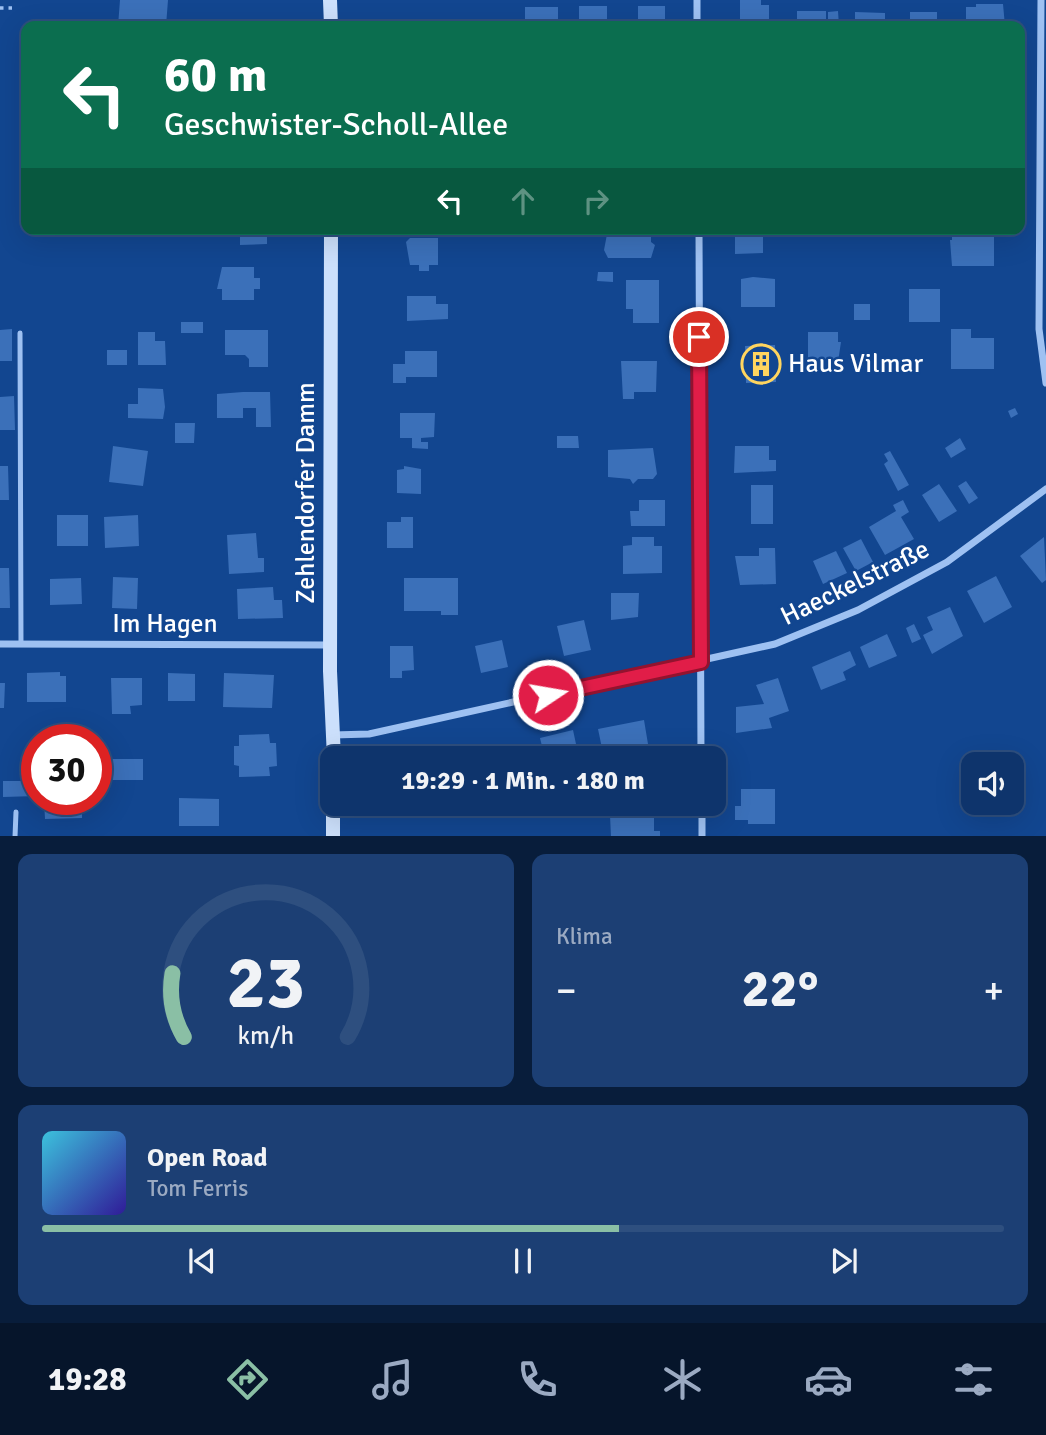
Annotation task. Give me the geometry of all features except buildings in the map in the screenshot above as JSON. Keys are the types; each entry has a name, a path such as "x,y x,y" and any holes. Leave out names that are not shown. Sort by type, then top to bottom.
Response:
{"main road":[{"path":"330,0 331,21"},
{"name":"Zehlendorfer Damm","path":"331,235 330,645 333,746"},
{"path":"333,816 333,836"}],"street":[{"path":"697,0 697,21"},
{"path":"1041,0 1039,329 1046,383"},
{"path":"698,235 701,746"},
{"name":"Haeckelstraße","path":"333,735 369,734 775,644 858,610 947,562 1046,489"},
{"name":"Im Hagen","path":"0,644 330,645"},
{"path":"702,816 702,836"}],"lane":[{"path":"20,333 22,644"},
{"path":"15,836 16,812"}],"path":[{"path":"0,8 12,8"}],"place":[{"name":"Haus Vilmar","path":"761,364"}],"route":[{"path":"548,695 701,662 699,337"}]}
